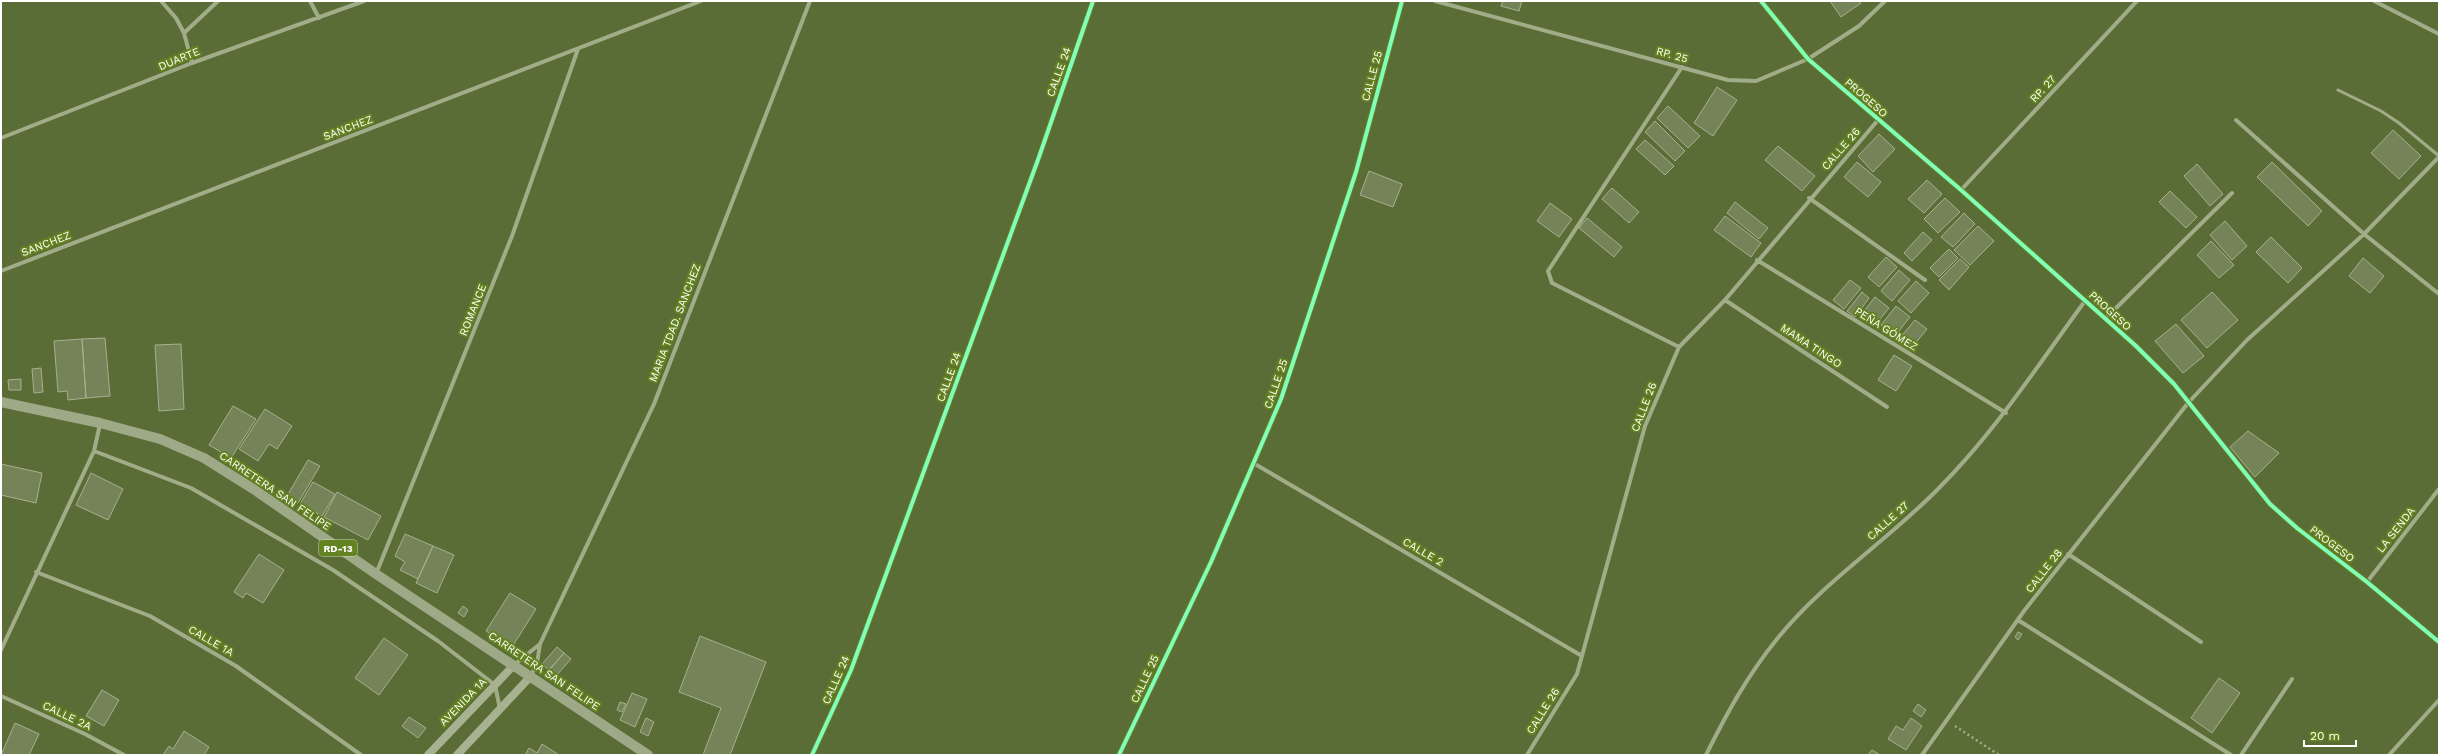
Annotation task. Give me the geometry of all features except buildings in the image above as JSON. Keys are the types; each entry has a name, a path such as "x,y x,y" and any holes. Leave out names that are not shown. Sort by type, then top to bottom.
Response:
{"main road":[{"name":"CARRETERA SAN FELIPE","path":"1,402 100,423 160,439 204,458 255,490 376,574 648,755"},
{"name":"AVENIDA 1A","path":"428,755 514,665"},
{"path":"457,755 530,677"}],"street":[{"path":"160,1 176,18 184,33 192,63"},
{"path":"184,33 218,1"},
{"path":"310,1 319,18"},
{"name":"DUARTE","path":"1,138 192,63 364,1"},
{"name":"SANCHEZ","path":"1,271 702,1"},
{"name":"MARIA TDAD. SANCHEZ","path":"540,644 654,404 810,1"},
{"name":"CALLE 24","path":"812,755 851,670 1036,164 1093,1"},
{"name":"CALLE 25","path":"1119,755 1211,562 1255,464 1281,400 1356,172 1402,1"},
{"name":"RP. 25","path":"1435,1 1682,66 1728,80 1756,81 1808,59 1859,26 1885,1"},
{"name":"PROGESO","path":"1761,1 1808,59 1961,190 2105,319 2174,384 2270,504 2297,528 2367,582 2439,642"},
{"name":"RP. 27","path":"1961,190 2137,1"},
{"path":"2374,1 2439,34"},
{"name":"ROMANCE","path":"376,574 512,236 578,49"},
{"path":"1679,347 1552,283 1548,271 1682,66"},
{"name":"CALLE 26","path":"1527,755 1577,674 1645,426 1679,347 1725,300 1809,198 1878,120"},
{"path":"2236,120 2364,234 2439,294"},
{"name":"CALLE 28","path":"1922,755 2018,620 2068,554 2188,403 2247,340 2364,234 2439,157"},
{"path":"2105,319 2232,193"},
{"path":"1809,198 1925,280"},
{"name":"PEÑA GÓMEZ","path":"1758,260 2006,413"},
{"name":"MAMA TINGO","path":"1725,300 1887,407"},
{"name":"CALLE 27","path":"1706,755 1738,692 1777,638 1825,589 1938,489 2006,413 2085,301"},
{"path":"1,650 36,572 94,451 100,423"},
{"path":"94,451 192,488 332,570 438,641 494,685 500,710"},
{"name":"CALLE 2","path":"1255,464 1582,656"},
{"name":"LA SENDA","path":"2367,582 2439,489"},
{"path":"2068,554 2201,642"},
{"name":"CALLE 1A","path":"36,572 150,616 236,666 360,755"},
{"path":"2018,620 2231,755"},
{"path":"514,665 540,644"},
{"path":"530,677 537,663 540,644"},
{"path":"2241,755 2292,679"},
{"name":"CALLE 2A","path":"1,696 85,734 124,755"},
{"path":"2390,755 2439,700"}],"lane":[{"path":"2338,90 2393,119 2439,157"}],"path":[{"path":"1946,720 2000,755"}],"cycle path":[{"path":"812,755 851,670 1039,157 1093,1"},
{"path":"1119,755 1211,562 1281,399 1356,172 1402,1"},
{"path":"1761,1 1808,59 1961,190 2136,346 2174,384 2270,504 2297,528 2367,582 2439,642"}]}
